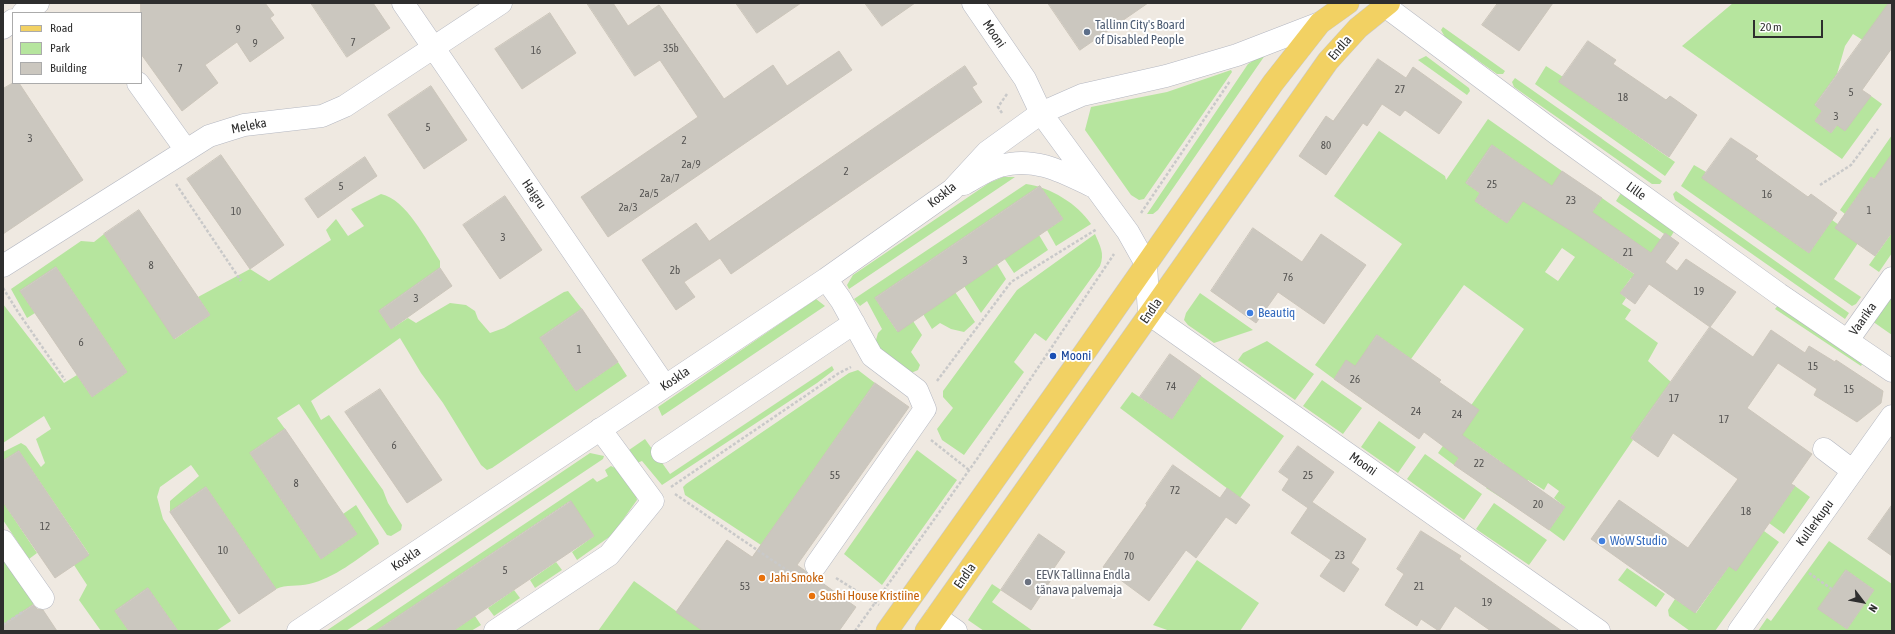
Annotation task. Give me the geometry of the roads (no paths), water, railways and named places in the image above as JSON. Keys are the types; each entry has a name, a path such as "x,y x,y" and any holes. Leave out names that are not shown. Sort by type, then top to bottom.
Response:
{"main road":[{"path":"887,631 1272,83 1320,23 1348,3"},
{"name":"Endla","path":"931,624 1328,60 1358,28 1387,4"}],"street":[{"path":"24,12 38,3"},
{"name":"Haigru","path":"403,3 665,386"},
{"name":"Meleka","path":"3,266 209,136 244,125 322,116 345,106 501,3"},
{"name":"Mooni","path":"973,3 1025,79 1041,113 1128,232 1146,264 1149,314 1599,631"},
{"name":"Lille","path":"1387,4 1694,233 1779,294 1892,371"},
{"path":"3,28 12,21"},
{"name":"Koskla","path":"298,631 826,279 952,190 987,152 1041,113 1082,95 1166,76 1237,55 1320,23"},
{"path":"139,84 186,150"},
{"path":"952,190 1000,166 1031,162 1054,168 1094,187"},
{"name":"Vaarika","path":"1848,340 1892,278"},
{"path":"816,565 925,409 917,390 872,356 841,300 826,279"},
{"path":"662,452 854,323"},
{"name":"Kullerkupu","path":"1739,631 1892,416"},
{"path":"495,631 609,555 653,501 600,429"},
{"path":"1824,449 1853,471"},
{"path":"3,541 43,598"},
{"path":"931,624 956,631"}],"place":[{"name":"Tallinn City's Board of Disabled People","path":"1087,32"},
{"name":"Beautiq","path":"1250,313"},
{"name":"Mooni","path":"1053,356"},
{"name":"WoW Studio","path":"1602,541"},
{"name":"Jahi Smoke","path":"762,578"},
{"name":"EEVK Tallinna Endla tänava palvemaja","path":"1028,582"},
{"name":"Sushi House Kristiine","path":"812,596"}]}
